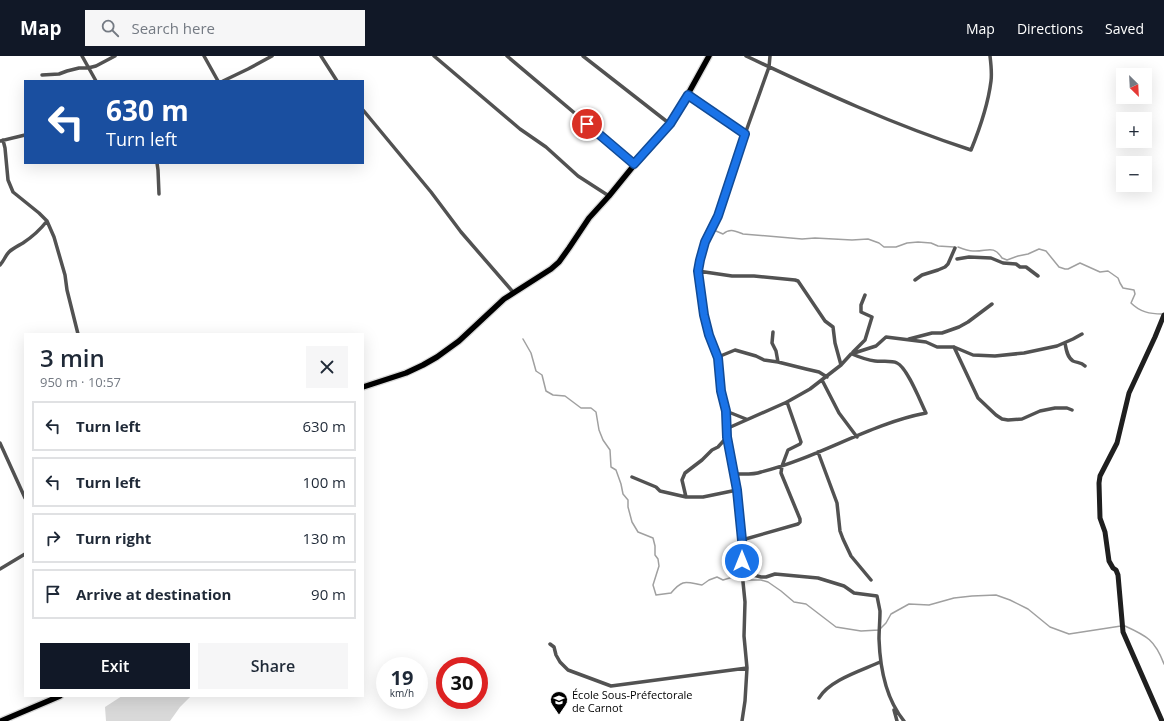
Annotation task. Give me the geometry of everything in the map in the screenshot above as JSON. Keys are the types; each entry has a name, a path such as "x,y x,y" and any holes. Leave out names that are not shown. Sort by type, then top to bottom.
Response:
{"main road":[{"path":"364,387 406,373 437,357 459,341 504,299 551,269 559,262 589,218 670,124 688,95 707,57"},
{"path":"1,721 58,697"}],"street":[{"path":"82,56 95,80"},
{"path":"42,75 58,74 79,68 96,66 115,56"},
{"path":"204,56 217,80"},
{"path":"226,80 272,56"},
{"path":"321,56 336,80"},
{"path":"434,56 520,129 546,147 578,176 609,196"},
{"path":"507,56 634,164"},
{"path":"583,56 670,124"},
{"path":"746,56 826,94 945,142 972,150 987,101 991,80 990,56"},
{"path":"742,721 747,668 744,636 745,602 742,572 742,540 737,490 727,437 726,411 721,391 718,358 709,335 704,315 698,271 705,242 718,216 769,67 770,56"},
{"path":"688,95 745,134"},
{"path":"364,111 431,192 461,232 513,292"},
{"path":"24,135 2,140 5,148 8,180 13,192 47,221 54,237 65,275 67,290 78,333"},
{"path":"157,164 159,194"},
{"path":"0,265 3,263 7,254 11,250 31,237 47,221"},
{"path":"915,280 922,275 945,267 948,264 955,248"},
{"path":"957,259 969,257 991,258 1003,263 1016,264 1020,267 1026,267 1038,276"},
{"path":"698,271 732,276 754,276 798,281 825,320 833,327 835,343 841,365"},
{"path":"726,429 787,402 810,389 841,365 865,340 871,323 872,317 861,312 861,306 865,295"},
{"path":"906,340 932,333 942,333 959,327 992,304"},
{"path":"1162,721 1123,632 1118,575 1109,561 1106,532 1100,518 1099,483 1100,476 1117,443 1129,393 1164,315"},
{"path":"773,332 772,343 776,351 778,362"},
{"path":"851,354 876,346 886,338 926,342 937,347 954,346 973,355 995,356 1024,353 1057,346 1082,334"},
{"path":"1065,343 1067,353 1073,360 1082,363 1085,366"},
{"path":"954,346 978,398 996,415 1008,420 1022,419 1040,411 1055,408 1068,408 1072,410"},
{"path":"718,358 735,350 764,360 819,372 827,377"},
{"path":"734,474 760,473 782,466 906,417 926,413 916,390 899,364 875,361 851,354"},
{"path":"822,380 839,413 857,437"},
{"path":"742,540 798,524 800,522 781,473 788,450 801,442 787,402"},
{"path":"726,411 746,419"},
{"path":"686,497 682,480 685,473 712,450 718,447 727,437"},
{"path":"0,443 24,496"},
{"path":"818,452 837,504 840,531 843,539 851,556 871,580"},
{"path":"632,477 656,487 660,491 686,497 703,497 737,490"},
{"path":"0,569 24,555"},
{"path":"742,572 761,577 775,574 818,578 844,586 854,593 877,596 880,610 880,662 897,721"},
{"path":"550,644 554,647 560,662 568,670 610,686 747,668"},
{"path":"819,698 822,692 832,685 880,662"},
{"path":"894,707 904,721"}],"shaded area":[{"path":"120,697 190,697 180,707 170,721 106,721 105,707"}],"waterway":[{"path":"716,231 723,234 728,231 733,231 743,234 802,239 868,239 879,243 884,247 896,247 907,243 918,242 931,243 938,246 954,247"},
{"path":"958,247 971,251 993,250 996,251 1002,258 1007,260 1039,249 1046,251 1059,267 1065,269 1080,263 1100,272 1108,271 1118,278 1123,288 1134,290 1135,294 1131,303 1134,306 1145,312 1162,314"},
{"path":"523,339 531,353 536,371 542,375 546,391 553,395 565,396 581,408 591,408 596,412 599,430 603,440 610,450 611,467 616,470 623,494 628,500 628,507 632,522 638,532 653,538 655,555 658,559 659,566 653,585 656,595 671,593 679,585 685,583 702,585 717,577 723,580 733,577 743,580 761,580 768,582 794,602 806,604 836,627 861,631 879,630 886,623 891,614 909,604 929,605 954,598 996,595 1028,609 1050,627 1069,634 1121,626"},
{"path":"1125,626 1145,636 1154,644 1164,664"}],"place":[{"name":"École Sous-Préfectorale de Carnot","path":"559,715"}],"route":[{"path":"587,124 634,164 670,124 688,95 745,134 718,216 705,242 698,271 704,315 709,335 718,358 721,391 726,411 727,437 737,490 742,540 742,561"}]}
